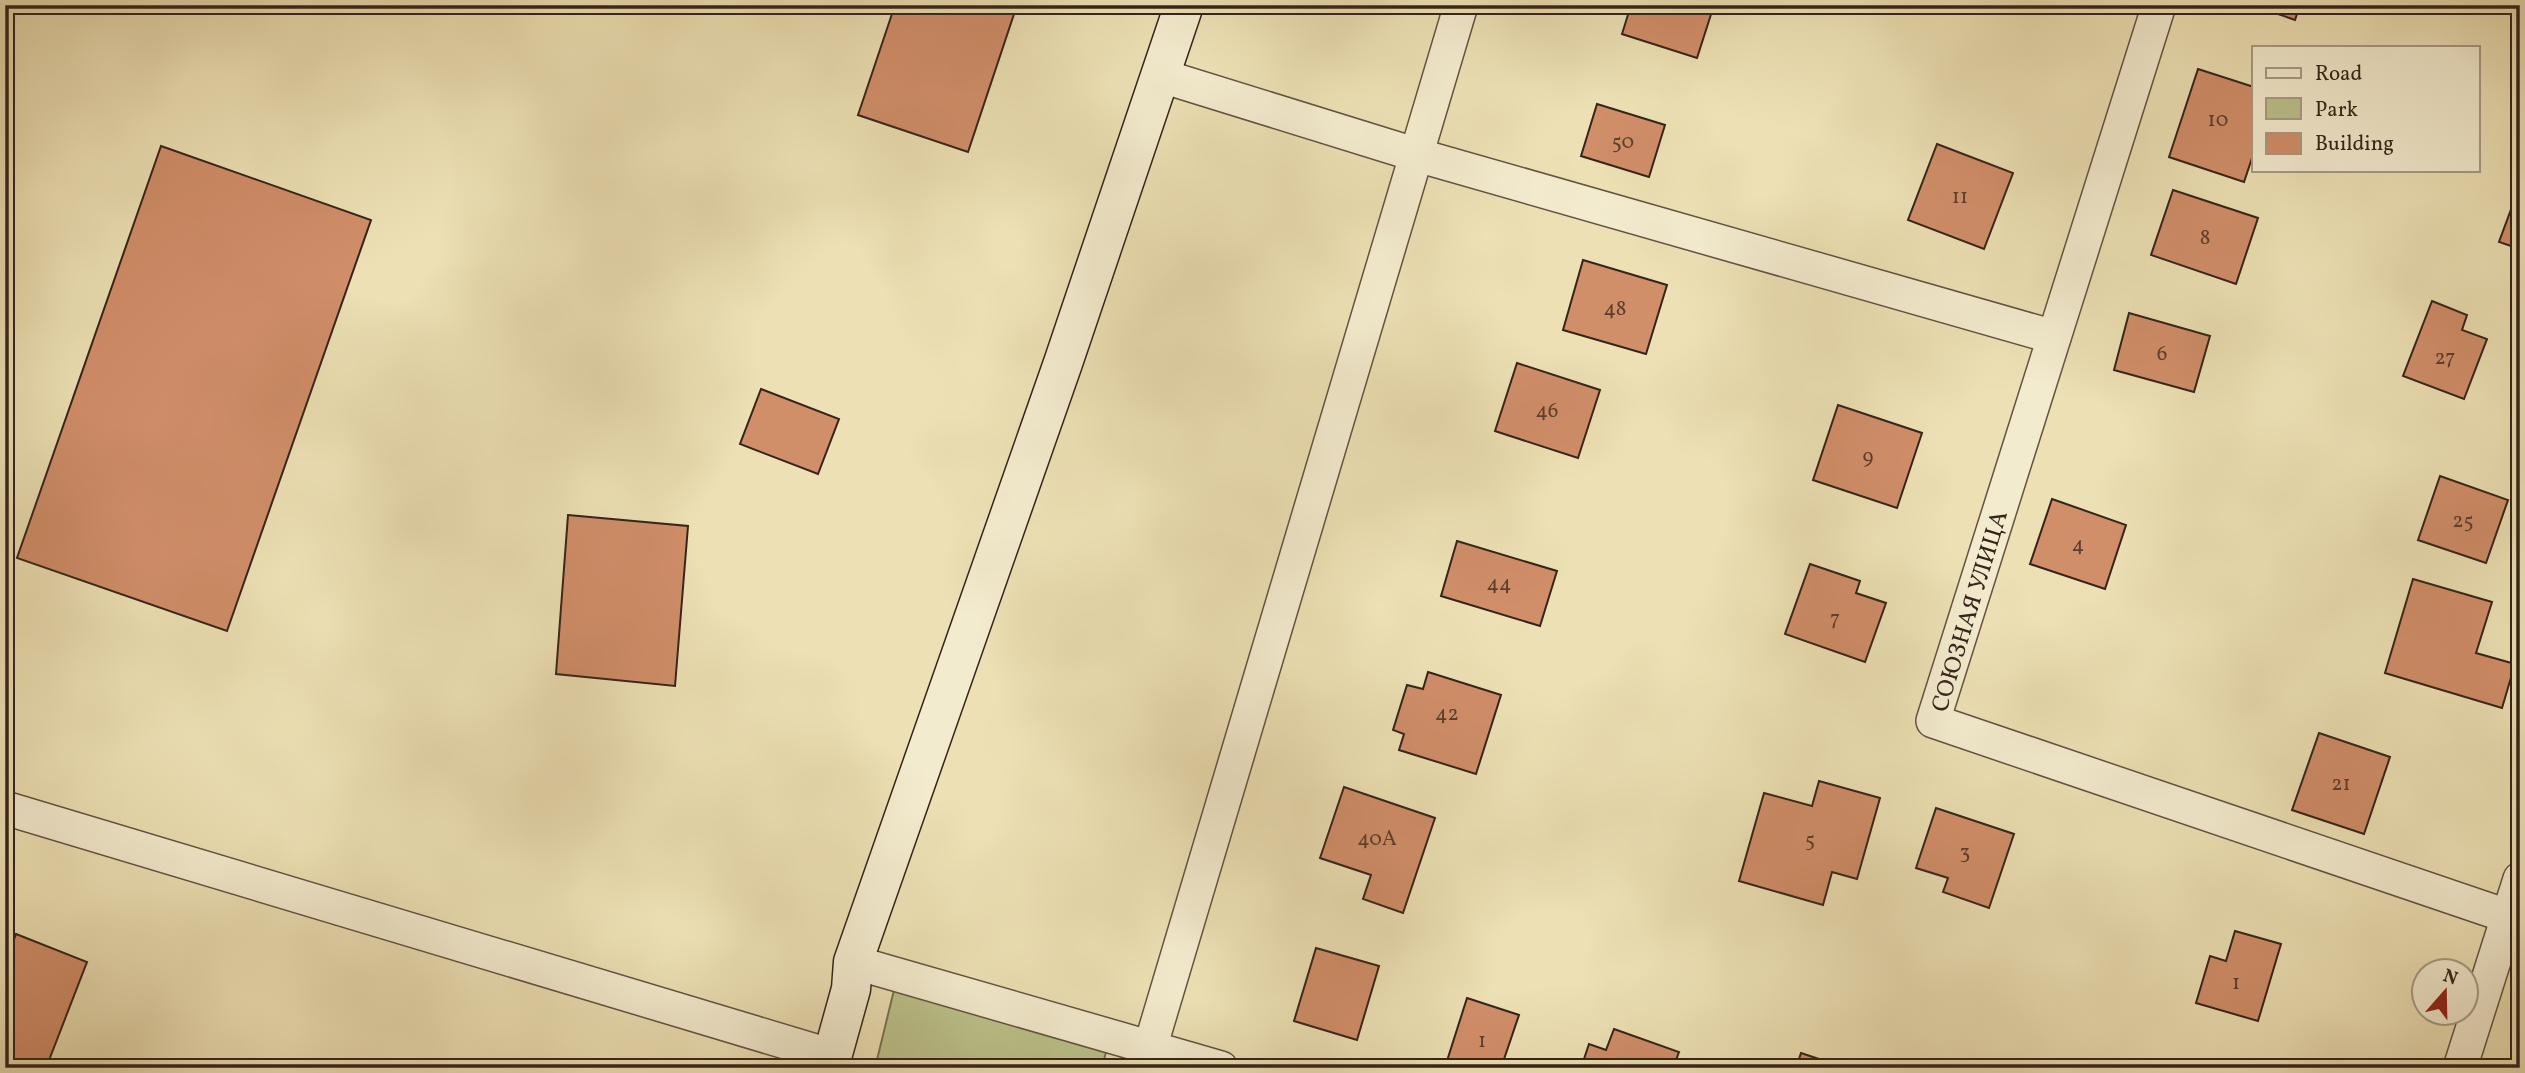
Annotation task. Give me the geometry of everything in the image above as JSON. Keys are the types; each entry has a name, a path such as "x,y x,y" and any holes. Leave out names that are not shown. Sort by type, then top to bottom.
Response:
{"main road":[{"path":"830,1062 851,989 853,962 1162,76 1184,5"}],"street":[{"path":"1147,1057 1461,5"},
{"name":"СОЮЗНАЯ УЛИЦА","path":"2159,5 1933,721 2507,916"},
{"path":"1162,76 1417,155 2054,337"},
{"path":"5,808 830,1062"},
{"path":"2460,1068 2520,879"},
{"path":"853,962 1147,1057 1221,1068"}],"green space":[{"path":"894,990 1086,1040 1106,1052 1102,1068 875,1068"}],"building":[{"path":"895,5 1017,5 968,152 858,115"},
{"path":"1631,5 1714,5 1697,58 1622,34"},
{"path":"2252,5 2300,5 2295,20"},
{"path":"2198,69 2252,86 2252,158 2244,182 2169,157"},
{"path":"1597,104 1665,125 1649,177 1581,156"},
{"path":"1937,144 2013,173 1984,249 1908,220"},
{"path":"161,146 371,220 227,631 17,558"},
{"path":"2520,185 2520,249 2499,242"},
{"path":"2173,190 2258,218 2236,284 2151,255"},
{"path":"1583,260 1667,285 1646,354 1563,330"},
{"path":"2432,301 2467,315 2462,330 2487,339 2464,399 2403,376"},
{"path":"2129,313 2210,336 2194,392 2114,370"},
{"path":"1517,363 1600,390 1578,458 1495,431"},
{"path":"761,389 839,419 818,474 740,444"},
{"path":"1838,405 1922,433 1897,508 1813,480"},
{"path":"2440,476 2508,500 2486,563 2418,540"},
{"path":"2052,499 2126,525 2105,589 2030,564"},
{"path":"568,515 688,526 675,686 556,674"},
{"path":"1457,541 1557,571 1540,626 1441,596"},
{"path":"1810,564 1860,581 1856,593 1886,603 1865,662 1785,634"},
{"path":"2413,579 2492,602 2476,653 2515,664 2502,708 2385,673"},
{"path":"1428,672 1501,695 1476,774 1399,750 1404,734 1393,730 1407,685 1423,689"},
{"path":"2319,733 2390,757 2364,834 2292,810"},
{"path":"1819,781 1880,798 1857,879 1832,872 1823,905 1739,881 1764,793 1812,806"},
{"path":"1344,787 1435,818 1403,913 1363,899 1371,875 1320,858"},
{"path":"1936,808 2014,834 1989,908 1943,892 1948,878 1916,868"},
{"path":"2235,931 2281,944 2258,1021 2196,1003 2210,956 2226,961"},
{"path":"16,934 87,962 46,1068 5,1068 5,963"},
{"path":"1316,948 1379,966 1357,1040 1294,1021"},
{"path":"1467,998 1519,1015 1501,1068 1456,1068 1446,1064"},
{"path":"1614,1029 1679,1052 1673,1068 1581,1068 1589,1044 1606,1050"},
{"path":"1801,1053 1843,1067 1796,1068"}]}
